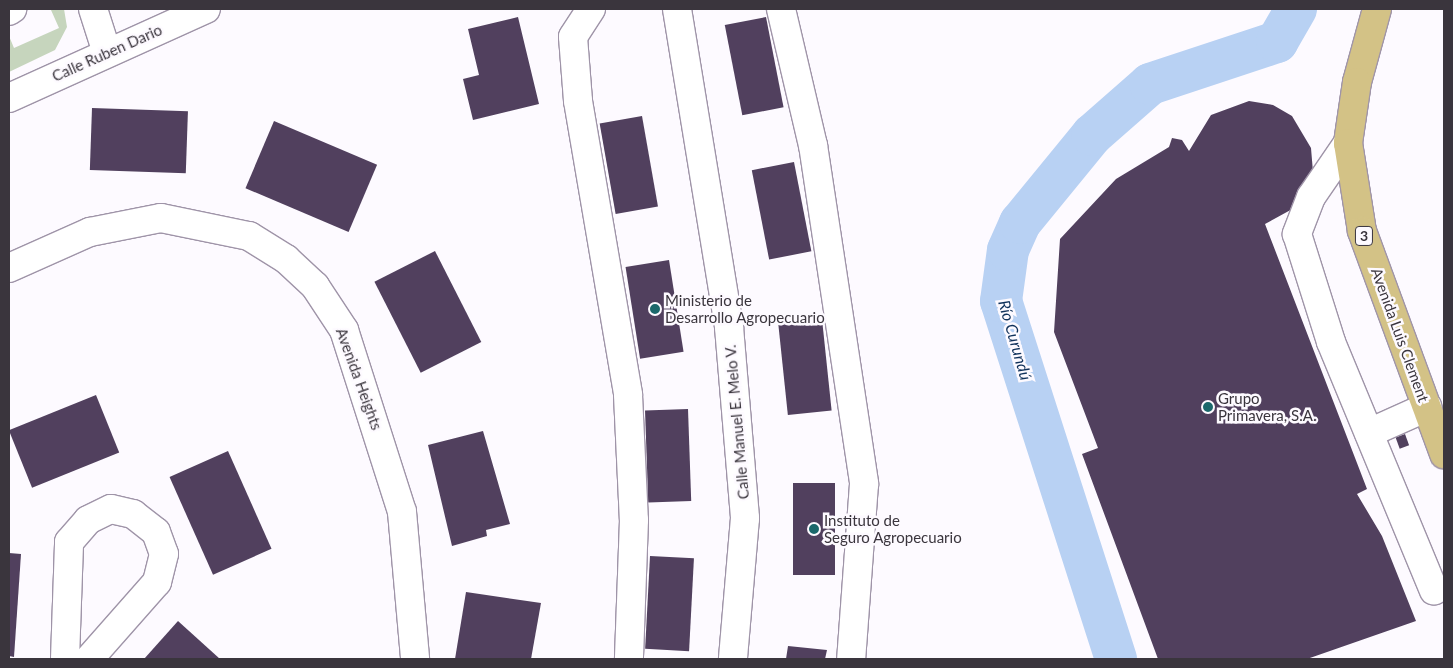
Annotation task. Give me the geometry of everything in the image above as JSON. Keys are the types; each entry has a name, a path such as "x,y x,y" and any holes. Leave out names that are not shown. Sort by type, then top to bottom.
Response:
{"main road":[{"name":"Avenida Luis Clement","path":"1377,9 1357,82 1348,143 1362,231 1444,454"}],"street":[{"path":"93,9 107,53"},
{"name":"Calle Ruben Dario","path":"9,98 206,9"},
{"path":"591,9 573,37 578,101 628,395 634,520 629,659"},
{"name":"Calle Manuel E. Melo V.","path":"677,9 730,337 744,518 733,659"},
{"path":"781,9 813,145 864,484 851,659"},
{"path":"1348,143 1311,197 1297,234 1331,342 1434,590"},
{"name":"Avenida Heights","path":"9,268 90,232 161,218 249,236 286,259 315,286 344,330 402,512 415,659"},
{"path":"1369,433 1427,407"},
{"path":"65,659 68,542 88,520 110,509 133,514 156,532 164,554 157,582 89,659"}],"green space":[{"path":"64,9 67,27 55,50 9,72 9,36 14,48 59,28 51,10"}],"building":[{"path":"518,17 539,104 473,120 463,79 479,75 468,29"},
{"path":"766,17 784,107 742,115 725,25"},
{"name":"Grupo Primavera, S.A.","path":"1249,101 1273,105 1292,116 1311,148 1313,172 1296,207 1265,224 1367,489 1357,494 1382,536 1416,621 1307,659 1158,659 1082,454 1098,448 1054,332 1060,239 1116,179 1169,147 1172,138 1182,140 1189,151 1211,115"},
{"path":"92,108 188,111 186,173 90,170"},
{"path":"642,116 658,207 616,214 600,123"},
{"path":"274,121 377,165 349,232 245,188"},
{"path":"794,162 811,251 769,260 752,170"},
{"path":"435,251 481,342 421,373 374,282"},
{"name":"Ministerio de Desarrollo Agropecuario","path":"669,260 684,352 640,359 626,267"},
{"path":"822,319 832,410 788,415 778,324"},
{"path":"96,395 119,452 32,488 9,430"},
{"path":"688,409 691,501 648,502 645,411"},
{"path":"483,431 510,524 486,530 487,536 452,546 428,445"},
{"path":"1405,434 1409,445 1400,449 1396,437"},
{"path":"228,451 272,549 213,575 170,477"},
{"name":"Instituto de Seguro Agropecuario","path":"793,483 835,483 835,575 793,575"},
{"path":"9,553 21,554 14,657 9,656"},
{"path":"650,556 694,558 689,651 645,649"},
{"path":"466,592 541,603 531,659 455,659"},
{"path":"178,621 220,659 144,659"},
{"path":"788,646 827,650 825,659 786,659"}],"waterway":[{"name":"Río Curundú","path":"1116,659 1001,301 1008,250 1020,223 1092,135 1150,84 1277,42 1296,9"}],"place":[{"name":"Ministerio de Desarrollo Agropecuario","path":"655,309"},
{"name":"Grupo Primavera, S.A.","path":"1208,407"},
{"name":"Instituto de Seguro Agropecuario","path":"814,529"}]}
